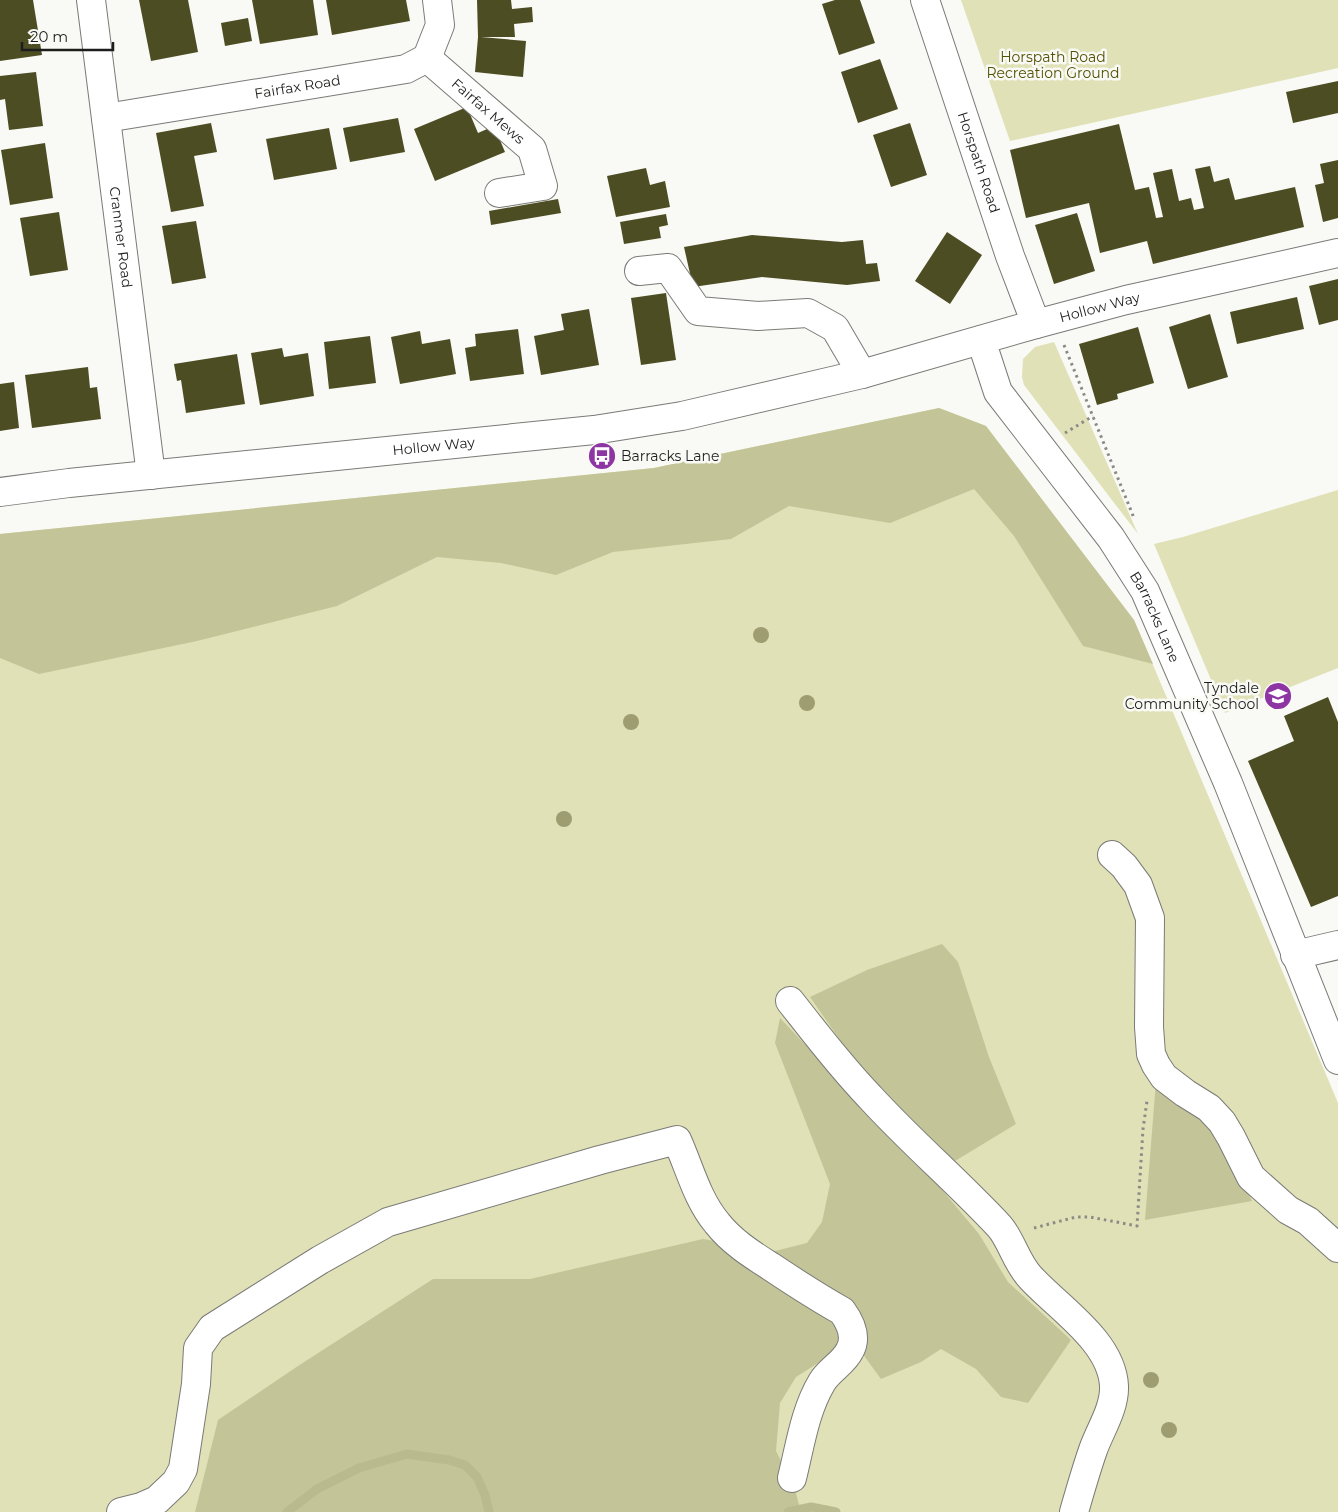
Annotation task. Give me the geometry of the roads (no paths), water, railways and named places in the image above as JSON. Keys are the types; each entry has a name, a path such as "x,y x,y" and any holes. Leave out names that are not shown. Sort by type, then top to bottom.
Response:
{"street":[{"name":"Cranmer Road","path":"91,0 151,475"},
{"path":"427,58 440,25 437,0"},
{"name":"Horspath Road","path":"925,0 1010,256 1036,324"},
{"name":"Fairfax Road","path":"106,118 406,69 427,58"},
{"name":"Fairfax Mews","path":"427,58 532,150 543,186 499,193"},
{"name":"Hollow Way","path":"0,492 594,430 682,416 862,374 1126,300 1338,253"},
{"path":"639,271 668,268 698,311 758,316 808,313 835,328 862,374"},
{"name":"Barracks Lane","path":"981,340 998,392 1111,538 1145,591 1228,783 1338,1060"},
{"path":"1112,855 1124,866 1138,885 1150,918 1149,1027 1151,1054 1156,1065 1164,1078 1209,1108 1222,1122 1232,1137 1251,1177 1288,1210 1308,1221 1338,1248"},
{"path":"1295,955 1338,945"},
{"path":"790,1001 839,1063 870,1098 1000,1228 1030,1277 1085,1330 1100,1348 1110,1369 1114,1386 1112,1403 1093,1451 1074,1512"},
{"path":"121,1512 157,1500 176,1482 183,1469 196,1384 198,1348 212,1328 320,1260 388,1222 591,1163 678,1140 697,1191 717,1224 737,1243 760,1260 842,1311 849,1320 852,1330 850,1350 822,1382 809,1412 792,1478"}],"waterway":[{"path":"287,1512 317,1489 359,1468 407,1454 449,1460 465,1465 477,1477 485,1495 489,1512"},
{"path":"788,1512 811,1507 836,1512"}],"place":[{"name":"Barracks Lane","path":"602,456"},
{"name":"Tyndale Community School","path":"1278,696"}],"park label":[{"name":"Horspath Road Recreation Ground","path":"1053,66"}]}
